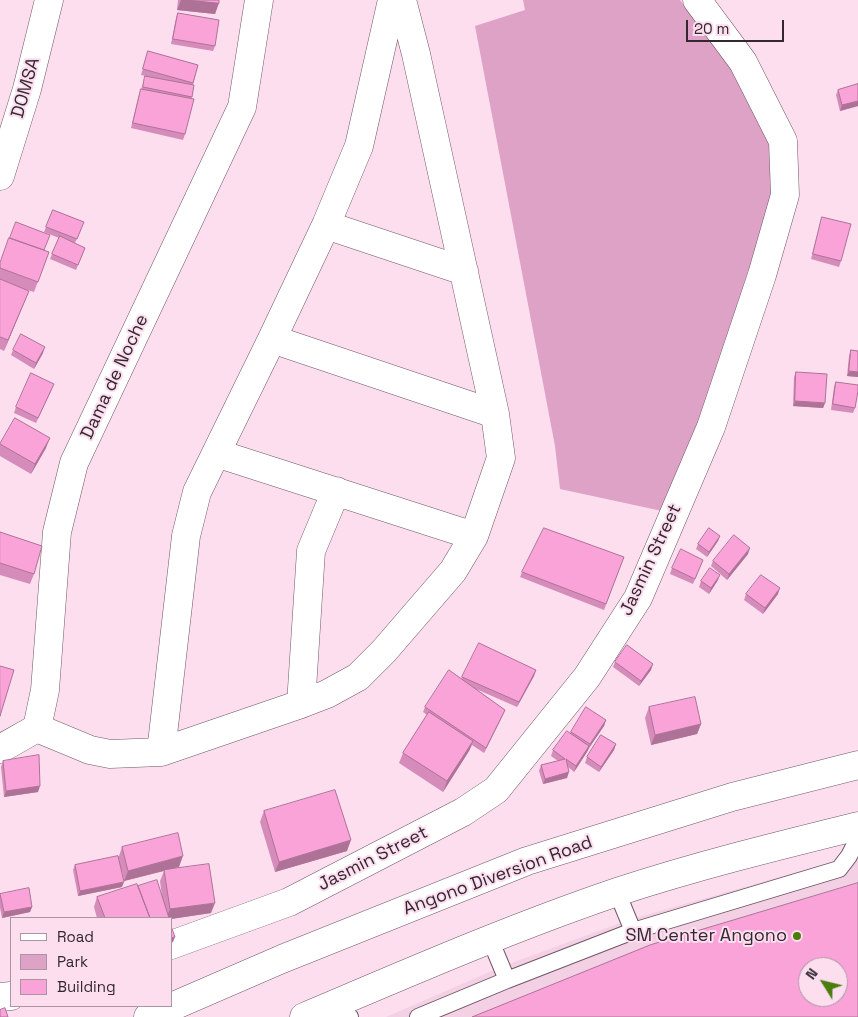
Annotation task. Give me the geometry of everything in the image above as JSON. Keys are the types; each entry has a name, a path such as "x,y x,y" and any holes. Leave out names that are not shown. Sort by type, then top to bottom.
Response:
{"street":[{"name":"DOMSA","path":"0,176 27,89 49,0"},
{"name":"Dama de Noche","path":"37,728 45,690 56,532 74,463 242,107 259,0"},
{"path":"161,752 186,536 197,492 326,225 359,146 392,0"},
{"path":"0,749 37,728 90,750 110,754 161,752 327,694 358,677 378,657 453,570 474,536 501,458 495,414 416,54 402,0"},
{"name":"Jasmin Street","path":"172,945 289,902 463,812 496,790 587,677 638,598 711,426 762,275 784,195 783,141 743,62 697,0"},
{"path":"326,225 464,271"},
{"path":"272,339 495,414"},
{"path":"216,453 474,536"},
{"path":"301,704 311,551 336,491"},
{"name":"Angono Diversion Road","path":"172,1007 282,959 527,861 732,797 858,765"},
{"path":"304,1017 340,1011 490,939 618,892 723,859 858,826"},
{"name":"Angono Diversion Road","path":"148,1017 171,1007"}],"lane":[{"path":"418,1017 632,931 839,870 858,838"},
{"path":"618,892 632,931"},
{"path":"490,939 507,980"}],"shaded area":[{"path":"858,855 858,1017 386,1017 501,967 628,920"}],"green space":[{"path":"523,0 680,0 735,71 773,143 773,194 702,414 662,511 560,489 555,446 475,26 525,10"}],"building":[{"path":"187,0 219,0 219,3"},
{"path":"178,13 219,20 215,46 173,39"},
{"path":"148,51 198,65 193,83 143,69"},
{"path":"145,76 194,85 192,97 143,87"},
{"path":"858,84 858,101 842,105 838,90"},
{"path":"141,89 194,99 185,134 133,123"},
{"path":"53,210 84,222 77,239 46,227"},
{"path":"822,217 851,224 841,261 813,254"},
{"path":"16,222 50,235 44,250 10,238"},
{"path":"60,236 85,248 78,265 52,254"},
{"path":"9,238 49,252 38,282 0,268"},
{"path":"0,279 29,291 8,340 0,337"},
{"path":"21,334 45,347 36,363 13,350"},
{"path":"851,350 858,351 858,372 849,371"},
{"path":"796,372 827,374 825,403 795,401"},
{"path":"31,373 54,384 38,418 16,407"},
{"path":"836,382 858,385 855,408 833,404"},
{"path":"15,418 50,438 35,464 0,444"},
{"path":"544,528 624,557 606,604 522,572"},
{"path":"709,528 720,536 709,552 698,544"},
{"path":"0,532 42,546 34,574 0,563"},
{"path":"734,535 750,548 729,574 713,561"},
{"path":"681,549 703,560 695,579 672,568"},
{"path":"710,568 720,575 711,588 701,581"},
{"path":"761,575 780,588 765,608 746,594"},
{"path":"479,643 536,670 519,702 462,677"},
{"path":"627,645 653,664 641,681 615,662"},
{"path":"0,666 14,670 0,716"},
{"path":"449,670 505,710 486,748 425,707"},
{"path":"695,697 701,724 655,735 649,707"},
{"path":"586,707 606,720 590,744 571,732"},
{"path":"429,712 473,741 447,781 403,753"},
{"path":"567,731 589,746 576,766 566,759 569,772 545,779 541,765 565,759 553,750"},
{"path":"601,735 616,744 601,767 587,757"},
{"path":"39,755 40,786 6,791 3,761"},
{"path":"335,790 351,840 279,862 264,811"},
{"path":"178,833 183,856 128,871 122,847"},
{"path":"118,856 124,882 80,891 75,865"},
{"path":"209,864 215,903 170,909 164,870"},
{"path":"157,880 169,917 150,917 138,886"},
{"name":"SM Center Angono","path":"858,883 858,1017 472,1017 650,945"},
{"path":"137,884 150,917 105,917 97,897"},
{"path":"29,888 32,907 4,912 0,894"},
{"path":"5,1008 8,1017 0,1017 0,1010"}],"place":[{"name":"SM Center Angono","path":"797,936"}]}
